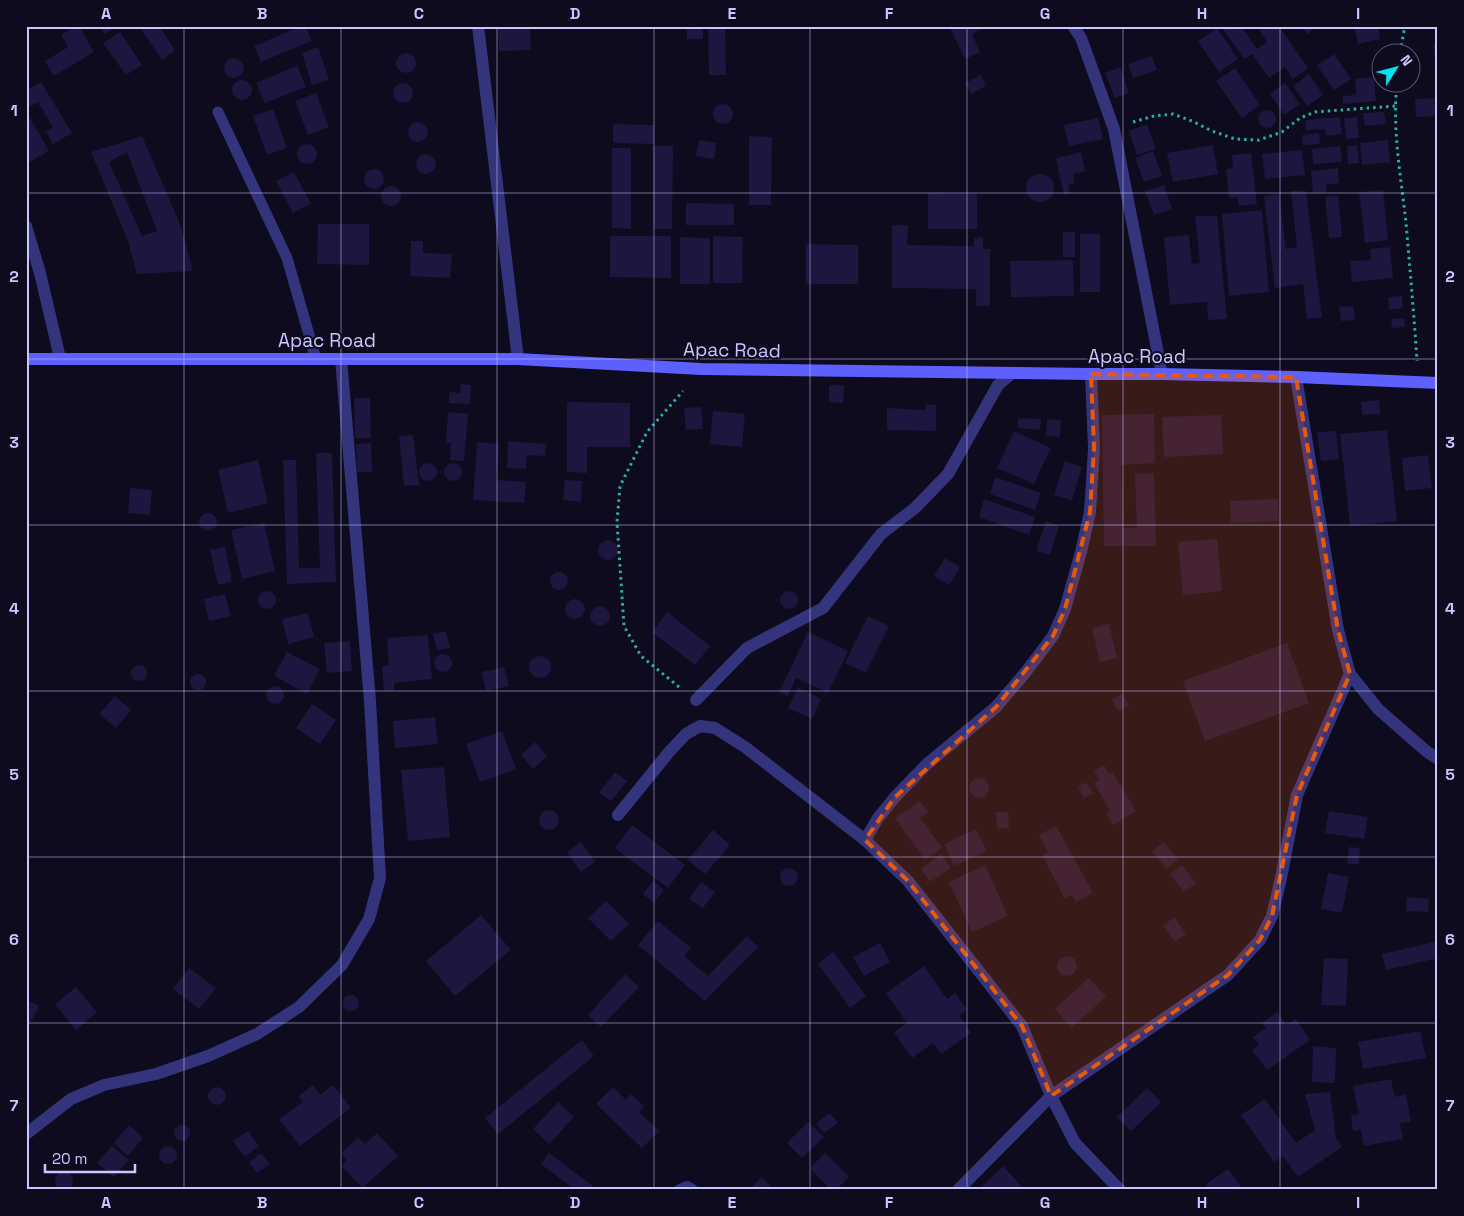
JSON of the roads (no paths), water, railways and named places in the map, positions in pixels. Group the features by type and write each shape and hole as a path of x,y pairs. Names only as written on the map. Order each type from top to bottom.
{"main road":[{"name":"Apac Road","path":"26,359 518,359 701,369 1011,374 1162,374 1438,383"}],"street":[{"path":"478,26 518,359"},
{"path":"1073,26 1081,38 1114,129 1162,374"},
{"path":"26,226 40,273 60,358"},
{"path":"26,1134 71,1099 104,1084 156,1074 208,1056 257,1034 299,1007 342,965 369,919 380,878 370,701 341,359"},
{"path":"696,700 747,648 823,608 881,534 915,508 948,474 998,385 1011,374"},
{"path":"865,840 878,818 895,797 927,764 996,706 1025,673 1053,636 1065,609 1090,512 1094,448 1091,374"},
{"path":"1296,377 1338,630 1350,674 1378,709 1426,751 1438,759"},
{"path":"958,1190 1051,1096 1228,975 1260,940 1272,916 1297,795 1350,674"},
{"path":"618,815 669,752 686,734 700,726 715,728 745,747 865,840 908,881 1022,1026 1051,1096 1075,1143 1120,1190"},
{"path":"680,1190 687,1187 692,1190"}],"lane":[{"path":"218,112 288,258 316,359"}]}
